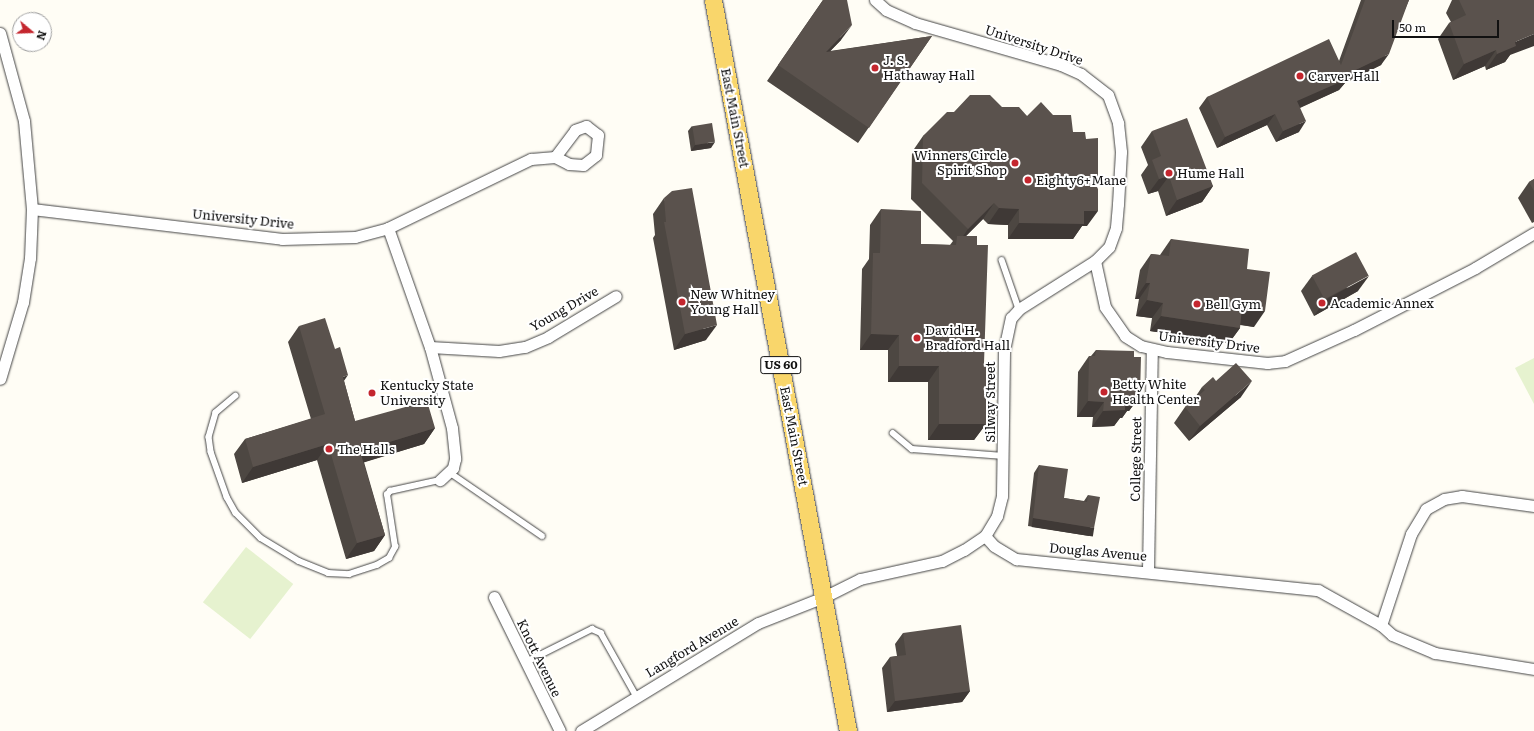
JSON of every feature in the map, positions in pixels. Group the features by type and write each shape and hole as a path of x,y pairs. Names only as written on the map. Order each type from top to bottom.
{"main road":[{"name":"East Main Street","path":"713,0 848,731"}],"street":[{"name":"University Drive","path":"874,0 886,10 915,23 1061,65 1081,74 1108,95 1118,123 1120,137 1118,204 1116,228 1109,247 1095,261 1105,307 1113,323 1125,336 1141,346 1152,349 1267,363 1285,361 1354,330 1475,268 1534,233"},
{"path":"0,33 24,121 32,209 30,258 23,302 0,379"},
{"name":"University Drive","path":"32,209 282,239 355,237 388,228 531,159 555,156"},
{"path":"388,228 430,348 455,447 455,459 449,472 440,480"},
{"name":"Silway Street","path":"985,536 998,516 1002,496 1004,456 1004,350 1011,318 1019,309 1095,261"},
{"name":"Young Drive","path":"430,348 499,351 525,347 548,337 616,296"},
{"name":"College Street","path":"1148,570 1152,349"},
{"path":"1381,625 1411,534 1426,510 1444,499 1462,496 1534,506"},
{"path":"824,597 860,579 942,561 964,550 985,536"},
{"name":"Douglas Avenue","path":"985,536 994,546 1016,559 1148,570 1318,590 1381,625 1392,635 1435,653 1534,669"},
{"name":"Knott Avenue","path":"494,597 560,731"},
{"name":"Langford Avenue","path":"581,731 758,623 824,597"}],"lane":[{"path":"1002,260 1019,309"},
{"path":"236,396 216,413 209,437 211,452 227,497 236,513 261,538 299,561 328,573 350,574 377,565 389,558 395,547 387,495 390,491 440,480"},
{"path":"893,433 912,449 1004,456"},
{"path":"449,472 542,536"},
{"path":"526,662 592,629 600,633 636,697"}],"green space":[{"path":"1534,358 1534,404 1515,368"},
{"path":"246,547 293,584 250,639 203,602"}],"building":[{"name":"J. S. Hathaway Hall","path":"823,0 847,0 852,25 826,52 932,36 869,128 778,65"},
{"name":"Carver Hall","path":"1365,0 1409,0 1389,54 1345,75 1347,79 1297,101 1306,121 1283,131 1275,114 1225,137 1207,97 1329,39 1341,65"},
{"path":"1459,0 1534,0 1534,34 1515,42 1516,46 1497,54 1496,50 1464,64 1449,23 1466,15"},
{"path":"970,95 990,95 1002,107 1019,107 1027,116 1041,102 1053,115 1071,115 1073,132 1085,132 1086,139 1098,138 1098,211 1084,211 1084,224 1019,223 1019,209 999,208 994,203 968,229 922,183 923,136 947,112 954,112"},
{"path":"1187,118 1213,186 1177,200 1169,176 1159,179 1152,160 1161,156 1152,131"},
{"path":"712,123 715,142 695,145 692,126"},
{"path":"1534,179 1534,191 1529,182"},
{"path":"692,188 717,325 685,334 664,222 666,222 664,198 672,191"},
{"name":"David H. Bradford Hall","path":"881,209 921,211 921,244 956,245 957,236 977,236 977,245 988,245 984,363 986,363 986,424 939,424 939,366 899,366 899,335 871,334 873,253 880,253"},
{"name":"Bell Gym","path":"1171,239 1249,249 1247,269 1270,272 1265,311 1242,308 1240,328 1161,316 1163,303 1147,300 1150,283 1146,283 1151,254 1169,256"},
{"path":"1356,252 1369,276 1325,299 1312,275"},
{"path":"325,318 335,349 340,347 348,375 343,377 355,421 427,401 435,428 360,451 385,535 357,543 328,444 253,467 245,439 325,414 299,326"},
{"path":"1096,350 1134,351 1134,357 1141,357 1140,396 1133,396 1133,402 1125,402 1125,410 1103,411 1104,402 1088,401 1089,356 1095,356"},
{"path":"1236,363 1252,381 1200,426 1185,407 1205,390 1202,387 1213,377 1216,381"},
{"path":"1039,465 1068,469 1064,498 1087,502 1088,495 1100,497 1094,528 1033,518"},
{"path":"961,625 970,691 895,701 890,657 906,655 903,633"}],"place":[{"name":"J. S. Hathaway Hall","path":"875,68"},
{"name":"Carver Hall","path":"1300,76"},
{"name":"Winners Circle Spirit Shop","path":"1015,163"},
{"name":"Hume Hall","path":"1169,173"},
{"name":"Eighty6+Mane","path":"1028,180"},
{"name":"New Whitney Young Hall","path":"682,302"},
{"name":"Academic Annex","path":"1322,303"},
{"name":"Bell Gym","path":"1197,304"},
{"name":"David H. Bradford Hall","path":"917,338"},
{"name":"Betty White Health Center","path":"1104,392"},
{"name":"Kentucky State University","path":"372,393"},
{"name":"The Halls","path":"329,449"}]}
